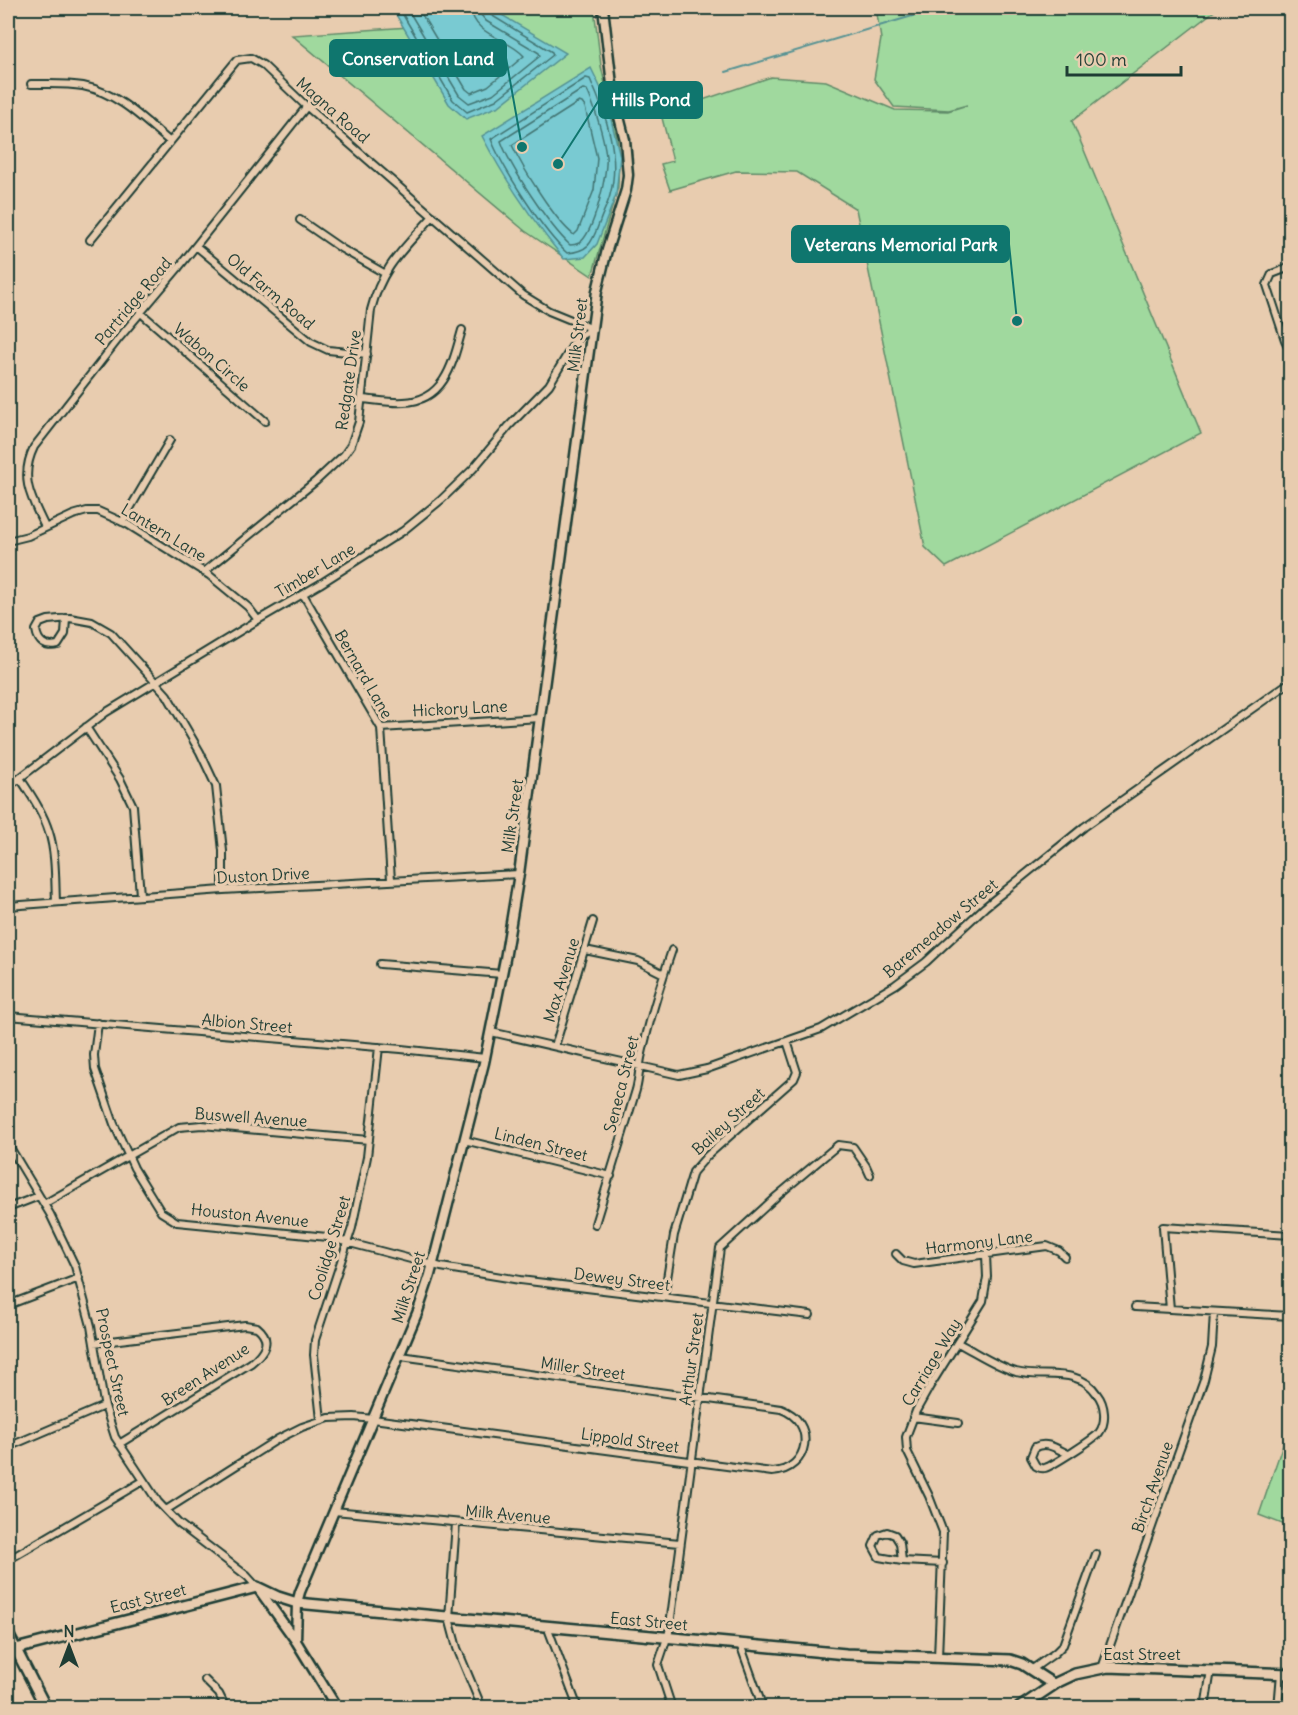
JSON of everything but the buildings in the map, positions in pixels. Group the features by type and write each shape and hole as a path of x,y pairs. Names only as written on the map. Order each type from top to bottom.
{"main road":[{"name":"East Street","path":"11,1650 257,1587 297,1603 846,1654 1010,1660 1053,1684 1076,1674 1102,1668 1286,1674"},
{"path":"8,1634 11,1650 45,1707"},
{"path":"1019,1707 1031,1704 1053,1684"}],"street":[{"name":"Milk Street","path":"297,1603 401,1356 425,1292 491,1032 519,874 597,291 626,190 628,175 625,141 614,93 603,8"},
{"name":"Magna Road","path":"90,240 237,60 251,58 263,65 529,300 549,312 593,329"},
{"path":"31,84 82,86 111,96 127,105 170,141"},
{"name":"Partridge Road","path":"45,527 28,487 26,475 30,454 73,396 307,106"},
{"name":"Redgate Drive","path":"204,572 309,487 344,455 355,436 375,294 384,273 433,216"},
{"path":"300,220 342,249 384,273"},
{"name":"Old Farm Road","path":"196,246 311,342 328,350 367,354"},
{"path":"1290,267 1272,274 1267,285 1290,350"},
{"name":"Wabon Circle","path":"141,313 265,421"},
{"name":"Timber Lane","path":"8,787 86,727 403,531 441,500 473,469 509,426 549,385 577,338 593,329"},
{"path":"362,399 403,402 416,401 429,396 445,380 462,330"},
{"path":"122,522 170,440"},
{"name":"Lantern Lane","path":"8,541 17,540 58,520 87,511 98,511 122,522 204,572 248,607 258,620"},
{"name":"Bernard Lane","path":"303,594 381,728 390,880"},
{"path":"66,618 65,634 58,645 51,647 43,645 36,630 40,623 66,618 92,622 111,633 167,695 200,752 216,786 223,851 224,890"},
{"name":"Baremeadow Street","path":"491,1032 669,1074 687,1074 787,1041 839,1020 896,985 926,962 985,907 1084,827 1290,682"},
{"name":"Hickory Lane","path":"381,728 540,717"},
{"path":"86,727 120,779 133,806 140,895"},
{"path":"20,778 43,816 50,833 56,902"},
{"name":"Duston Drive","path":"8,906 140,895 519,874"},
{"name":"Max Avenue","path":"555,1046 593,921"},
{"path":"585,950 638,961 664,974"},
{"name":"Seneca Street","path":"595,1224 640,1075 648,1032 672,950"},
{"path":"380,964 502,974"},
{"name":"Albion Street","path":"8,1016 485,1058"},
{"name":"Houston Avenue","path":"98,1023 94,1055 95,1069 105,1101 128,1155 161,1212 177,1221 297,1233 348,1241 433,1264"},
{"name":"Bailey Street","path":"664,1298 674,1235 693,1172 699,1163 794,1079 797,1072 787,1041"},
{"name":"Coolidge Street","path":"321,1420 314,1355 315,1340 352,1228 364,1174 379,1047"},
{"name":"Buswell Avenue","path":"44,1204 168,1132 191,1125 369,1140"},
{"name":"Linden Street","path":"464,1140 611,1176"},
{"name":"Prospect Street","path":"8,1144 64,1241 79,1278 94,1343 104,1406 119,1444 165,1510 178,1523 247,1576 257,1587 296,1641 337,1707"},
{"name":"Arthur Street","path":"672,1707 657,1665 667,1637 720,1248 838,1144 853,1148 870,1175"},
{"path":"8,1208 39,1196"},
{"path":"1170,1309 1163,1227 1290,1235"},
{"name":"Harmony Lane","path":"896,1254 903,1261 914,1264 1047,1246 1059,1251 1065,1257"},
{"name":"Carriage Way","path":"938,1657 944,1532 906,1444 906,1437 913,1417 930,1386 983,1301 987,1277 986,1254"},
{"name":"Dewey Street","path":"433,1264 520,1280 810,1315"},
{"path":"8,1305 79,1278"},
{"path":"1135,1307 1290,1316"},
{"name":"Birch Avenue","path":"1102,1668 1204,1380 1212,1347 1214,1312"},
{"name":"Breen Avenue","path":"94,1343 245,1325 257,1327 266,1343 264,1351 251,1363 119,1444"},
{"path":"958,1343 1015,1371 1074,1377 1092,1387 1102,1403 1103,1423 1099,1433 1068,1454 1043,1468 1036,1466 1031,1457 1035,1447 1043,1444 1068,1454"},
{"name":"Miller Street","path":"401,1356 763,1406"},
{"path":"8,1447 104,1406"},
{"name":"Lippold Street","path":"165,1510 278,1439 321,1420 340,1417 373,1419 772,1472 782,1470 799,1459 805,1445 805,1435 795,1417 786,1411 763,1406"},
{"path":"913,1417 958,1423"},
{"path":"8,1560 143,1481"},
{"name":"Milk Avenue","path":"334,1511 680,1543"},
{"path":"456,1523 449,1617 455,1641 482,1707"},
{"path":"902,1561 900,1543 895,1535 886,1532 878,1535 873,1542 876,1554 883,1559 902,1561 943,1563"},
{"path":"1031,1670 1063,1645 1096,1554"},
{"path":"296,1641 297,1603"},
{"path":"547,1626 578,1707"},
{"path":"740,1644 763,1707"},
{"path":"1205,1707 1210,1670"},
{"path":"1278,1707 1286,1674"},
{"path":"205,1680 219,1694 226,1707"}],"green space":[{"path":"407,8 594,8 601,66 617,137 619,157 618,187 592,276 525,231 292,35 409,27"},
{"path":"876,8 1218,8 1072,121 1201,433 946,567 925,547 856,209 797,172 736,171 670,190 661,164 673,161 661,114 771,77 826,81 895,110 948,111 967,105 949,110 894,107 874,79 881,39"},
{"path":"1290,1423 1290,1527 1259,1515"}],"water":[{"path":"392,8 490,8 566,53 499,106 466,119 449,104"},
{"path":"591,68 606,99 620,156 616,195 597,244 585,257 564,259 520,199 482,136"}],"waterway":[{"path":"726,72 939,8"}],"place":[{"name":"Conservation Land","path":"522,147"},
{"name":"Hills Pond","path":"558,164"},
{"name":"Veterans Memorial Park","path":"1017,321"}]}
